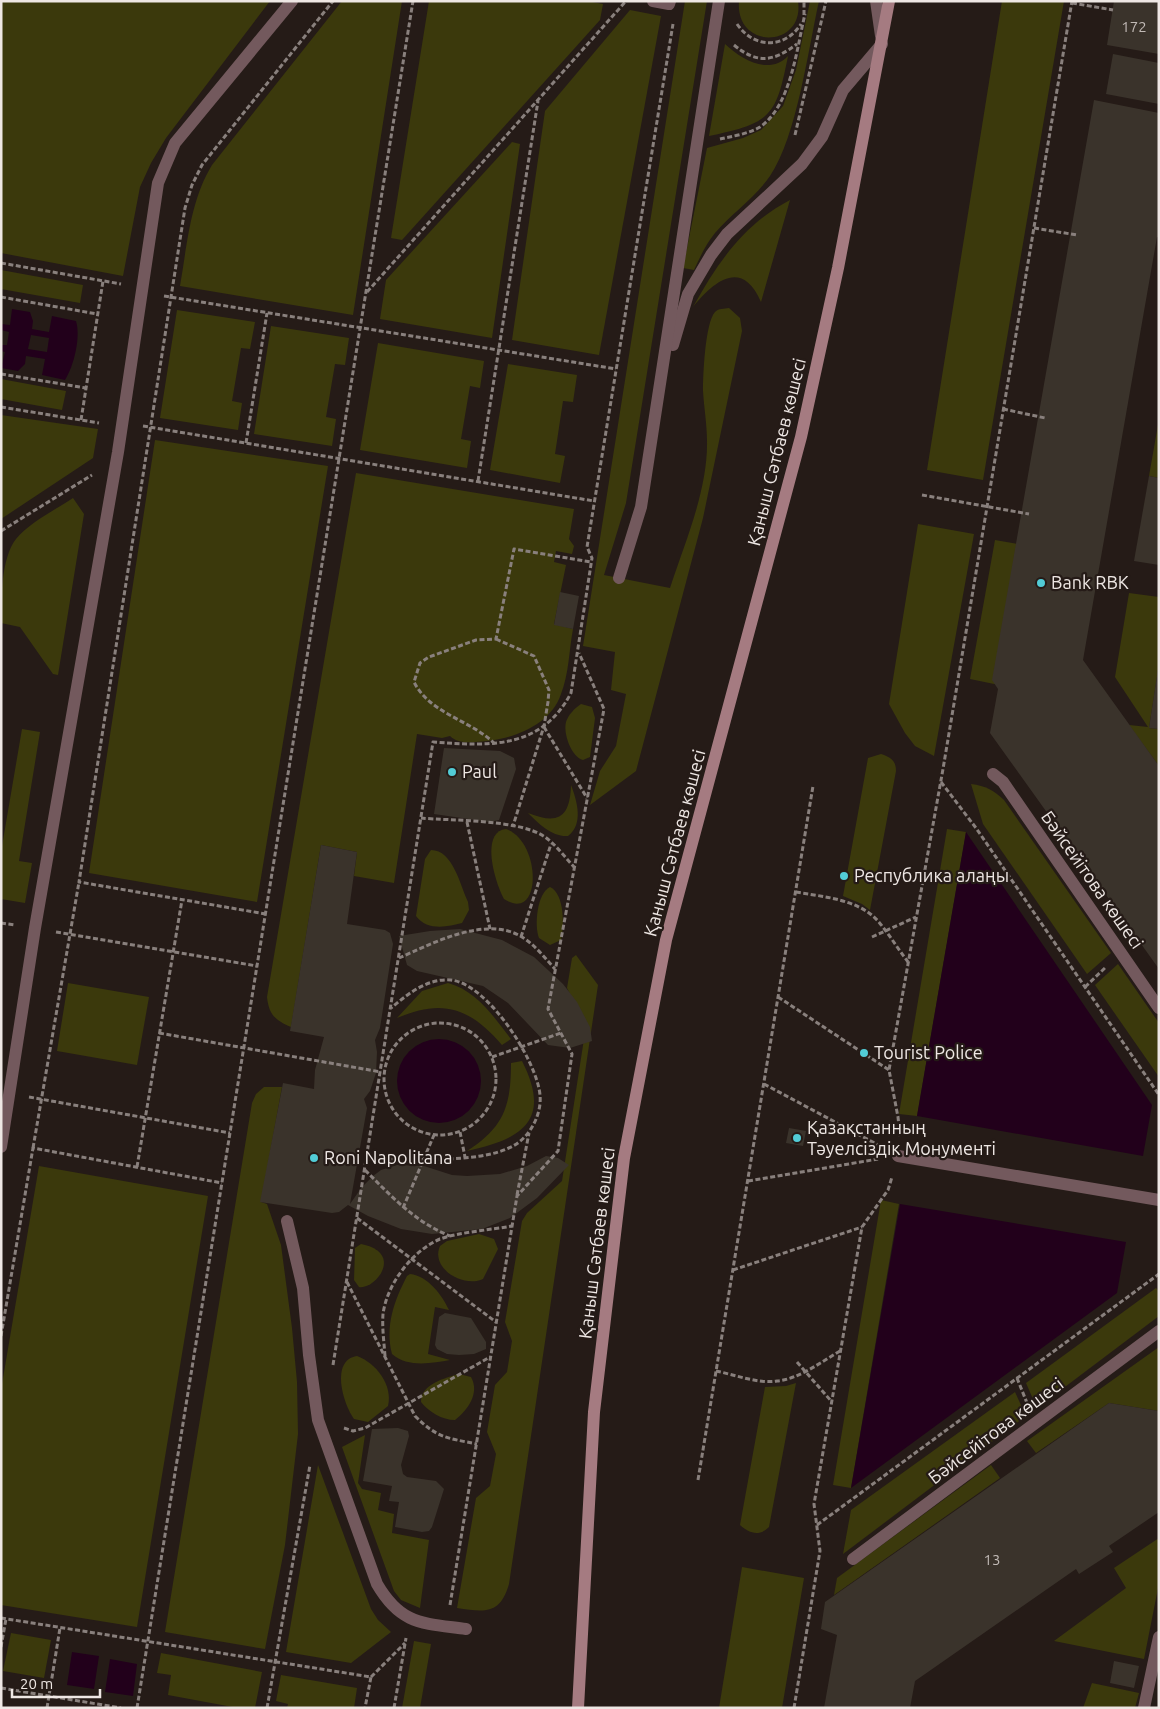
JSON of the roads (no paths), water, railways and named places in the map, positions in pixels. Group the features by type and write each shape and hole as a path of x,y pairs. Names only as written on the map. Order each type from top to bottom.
{"main road":[{"name":"Қаныш Сәтбаев көшесі","path":"578,1708 594,1412 624,1158 666,940 801,437 838,268 889,1"}],"street":[{"path":"1,1147 36,928 116,460 158,183 175,143 292,1"},
{"path":"653,1 669,4 670,1"},
{"path":"619,578 642,507 718,1"},
{"path":"653,433 673,341 688,294 711,255 727,234 802,164 822,137 843,90 882,44 876,1"},
{"name":"Бәйсейітова көшесі","path":"993,774 1003,782 1159,1008"},
{"path":"898,1156 1159,1200"},
{"path":"287,1221 303,1288 309,1355 320,1428 377,1584 388,1603 400,1614 409,1618 466,1629"},
{"name":"Бәйсейітова көшесі","path":"853,1559 1159,1331"},
{"path":"1144,1708 1159,1637"}],"place":[{"name":"Bank RBK","path":"1041,583"},
{"name":"Paul","path":"452,772"},
{"name":"Республика алаңы","path":"844,876"},
{"name":"Tourist Police","path":"864,1053"},
{"name":"Қазақстанның Тәуелсіздік Монументі","path":"797,1138"},
{"name":"Roni Napolitana","path":"314,1158"}]}
